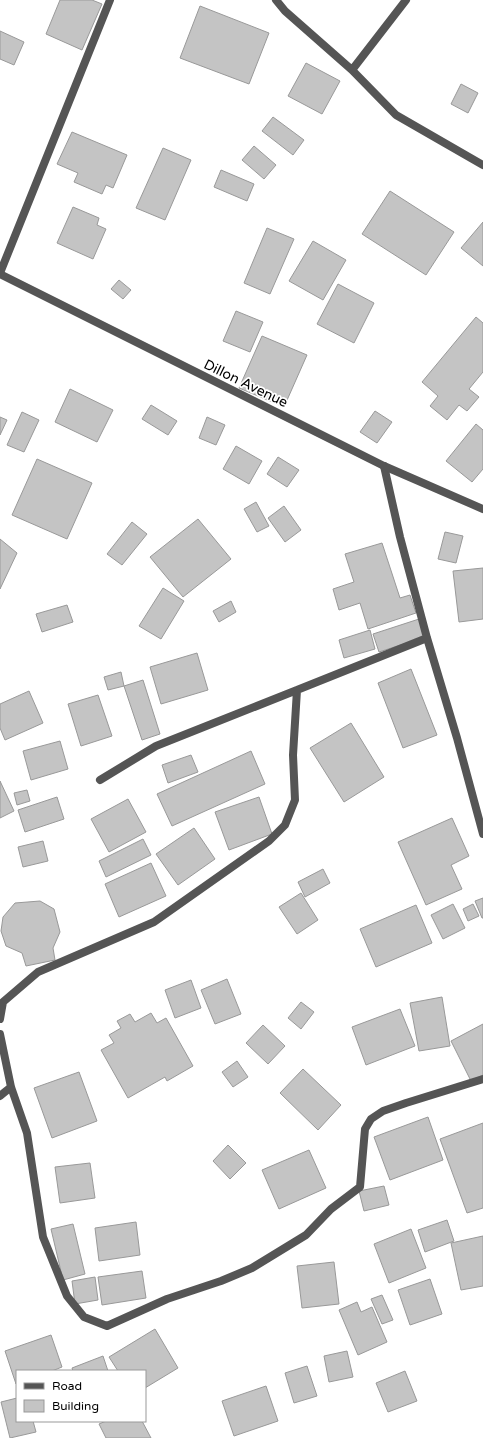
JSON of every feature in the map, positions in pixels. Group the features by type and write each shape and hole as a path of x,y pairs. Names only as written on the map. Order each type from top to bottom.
{"street":[{"path":"0,273 110,0"},
{"path":"276,0 285,11 352,70 396,115 483,166"},
{"path":"352,70 406,0"},
{"name":"Dillon Avenue","path":"0,273 384,466 483,509"},
{"path":"384,466 400,537 427,638 457,738 483,834"},
{"path":"100,780 156,746 427,638"},
{"path":"0,1019 3,1002 38,972 154,922 269,841 285,826 295,800 294,755 297,690"},
{"path":"0,1034 11,1087 26,1133 43,1237 67,1296 84,1317 107,1326 167,1299 222,1281 252,1268 306,1235 331,1208 360,1187 364,1129 371,1119 383,1111 483,1080"},
{"path":"0,1096 11,1087"}],"building":[{"path":"60,0 92,0 102,4 82,50 46,34"},
{"path":"200,6 269,33 249,84 180,58"},
{"path":"0,31 24,42 14,65 0,59"},
{"path":"306,63 340,81 322,114 288,96"},
{"path":"461,84 478,93 468,113 451,104"},
{"path":"273,117 304,140 293,155 262,131"},
{"path":"72,132 127,155 113,188 106,185 102,194 74,182 78,173 57,164"},
{"path":"254,146 276,165 264,179 242,160"},
{"path":"163,148 191,160 165,220 136,208"},
{"path":"221,170 254,184 247,201 214,187"},
{"path":"390,191 454,232 426,275 362,234"},
{"path":"73,207 99,218 97,225 106,229 93,259 57,243"},
{"path":"483,222 483,266 461,248"},
{"path":"267,228 294,239 270,294 244,283"},
{"path":"313,241 346,260 323,300 289,281"},
{"path":"119,280 131,290 123,299 111,289"},
{"path":"338,284 374,303 354,343 317,324"},
{"path":"236,311 263,322 250,352 223,341"},
{"path":"476,317 483,323 483,372 469,389 479,397 467,411 459,405 447,420 430,406 438,396 422,382"},
{"path":"262,336 307,355 284,407 239,388"},
{"path":"70,389 113,410 97,442 55,422"},
{"path":"151,405 177,421 168,435 142,419"},
{"path":"375,411 392,422 377,443 360,432"},
{"path":"22,412 39,420 24,452 7,445"},
{"path":"0,417 7,420 0,435"},
{"path":"207,417 225,425 216,445 199,438"},
{"path":"476,424 483,430 483,469 472,482 446,461"},
{"path":"236,446 262,461 249,484 223,469"},
{"path":"278,457 299,470 287,487 267,474"},
{"path":"37,459 92,483 67,539 12,515"},
{"path":"256,502 269,526 257,532 244,509"},
{"path":"284,506 301,530 285,542 268,518"},
{"path":"198,519 231,559 183,597 150,557"},
{"path":"132,522 147,534 122,565 107,554"},
{"path":"445,532 463,536 456,563 438,559"},
{"path":"0,539 17,553 0,589"},
{"path":"382,543 400,598 410,595 416,613 368,629 360,603 339,610 333,589 354,582 345,554"},
{"path":"483,568 483,619 459,622 453,571"},
{"path":"163,588 184,601 161,639 139,626"},
{"path":"231,601 236,612 219,622 213,611"},
{"path":"67,605 73,622 42,632 36,614"},
{"path":"419,619 425,637 379,652 373,634"},
{"path":"370,630 375,649 344,658 339,640"},
{"path":"197,653 208,690 161,704 150,667"},
{"path":"411,669 437,735 403,748 378,683"},
{"path":"121,672 124,686 108,690 104,677"},
{"path":"143,680 160,734 142,740 124,686"},
{"path":"29,691 43,723 5,740 0,728 0,704"},
{"path":"98,695 112,736 81,746 68,704"},
{"path":"351,723 384,777 344,802 310,748"},
{"path":"60,741 68,769 31,780 23,751"},
{"path":"251,751 265,784 172,826 157,794"},
{"path":"191,755 198,772 168,783 162,765"},
{"path":"0,781 14,811 0,818"},
{"path":"27,790 30,801 17,805 14,793"},
{"path":"57,797 64,819 25,832 18,810"},
{"path":"259,797 272,834 229,850 215,812"},
{"path":"128,799 146,832 109,852 91,819"},
{"path":"452,818 469,856 451,865 462,889 426,905 398,842"},
{"path":"194,828 215,859 178,885 156,854"},
{"path":"143,839 151,855 106,877 99,861"},
{"path":"43,841 48,861 23,867 18,847"},
{"path":"151,863 166,896 119,917 105,884"},
{"path":"323,869 330,883 305,897 298,882"},
{"path":"301,893 318,920 297,934 279,907"},
{"path":"483,898 483,918 482,918 475,901"},
{"path":"40,901 54,909 60,932 53,948 55,960 26,966 22,953 6,946 1,931 3,917 15,903"},
{"path":"453,904 465,928 443,939 431,915"},
{"path":"473,904 479,916 468,921 463,909"},
{"path":"416,905 432,943 376,967 360,929"},
{"path":"227,979 241,1014 215,1024 201,990"},
{"path":"191,980 201,1008 175,1018 165,990"},
{"path":"442,997 450,1046 419,1051 410,1003"},
{"path":"301,1002 314,1012 301,1029 288,1018"},
{"path":"400,1009 415,1046 366,1065 352,1027"},
{"path":"151,1013 157,1023 166,1018 193,1066 167,1081 165,1077 128,1098 101,1050 114,1043 109,1035 121,1028 117,1021 130,1014 135,1022"},
{"path":"483,1024 483,1075 471,1081 451,1041"},
{"path":"263,1025 285,1046 268,1064 246,1043"},
{"path":"237,1061 248,1077 233,1087 222,1072"},
{"path":"303,1069 341,1105 318,1130 280,1093"},
{"path":"79,1072 97,1121 52,1138 34,1088"},
{"path":"428,1117 443,1160 390,1180 374,1137"},
{"path":"483,1123 483,1208 467,1213 440,1139"},
{"path":"228,1145 246,1163 230,1179 213,1161"},
{"path":"309,1150 326,1188 279,1209 262,1170"},
{"path":"90,1163 95,1198 60,1203 55,1167"},
{"path":"384,1186 389,1205 364,1211 359,1191"},
{"path":"447,1220 454,1241 425,1252 418,1230"},
{"path":"136,1222 140,1255 99,1261 95,1228"},
{"path":"73,1224 85,1274 63,1280 51,1229"},
{"path":"411,1229 426,1268 389,1283 374,1244"},
{"path":"483,1236 483,1286 461,1290 451,1243"},
{"path":"334,1262 339,1304 302,1308 297,1266"},
{"path":"142,1271 146,1298 102,1305 98,1277"},
{"path":"95,1277 98,1300 75,1304 72,1281"},
{"path":"430,1279 442,1314 410,1325 398,1290"},
{"path":"382,1295 393,1320 382,1324 371,1299"},
{"path":"357,1302 361,1312 372,1307 387,1342 358,1355 339,1310"},
{"path":"155,1329 178,1368 146,1387 146,1370 117,1370 109,1357"},
{"path":"51,1335 62,1367 54,1370 16,1370 16,1384 5,1351"},
{"path":"347,1351 353,1377 329,1382 324,1356"},
{"path":"103,1356 108,1370 73,1370 72,1368"},
{"path":"307,1366 317,1396 294,1403 285,1373"},
{"path":"405,1371 417,1401 388,1412 376,1383"},
{"path":"266,1386 278,1421 234,1436 222,1401"},
{"path":"16,1398 16,1422 33,1422 36,1432 10,1438 1,1402"},
{"path":"104,1422 143,1422 151,1438 106,1438 99,1424"}]}
